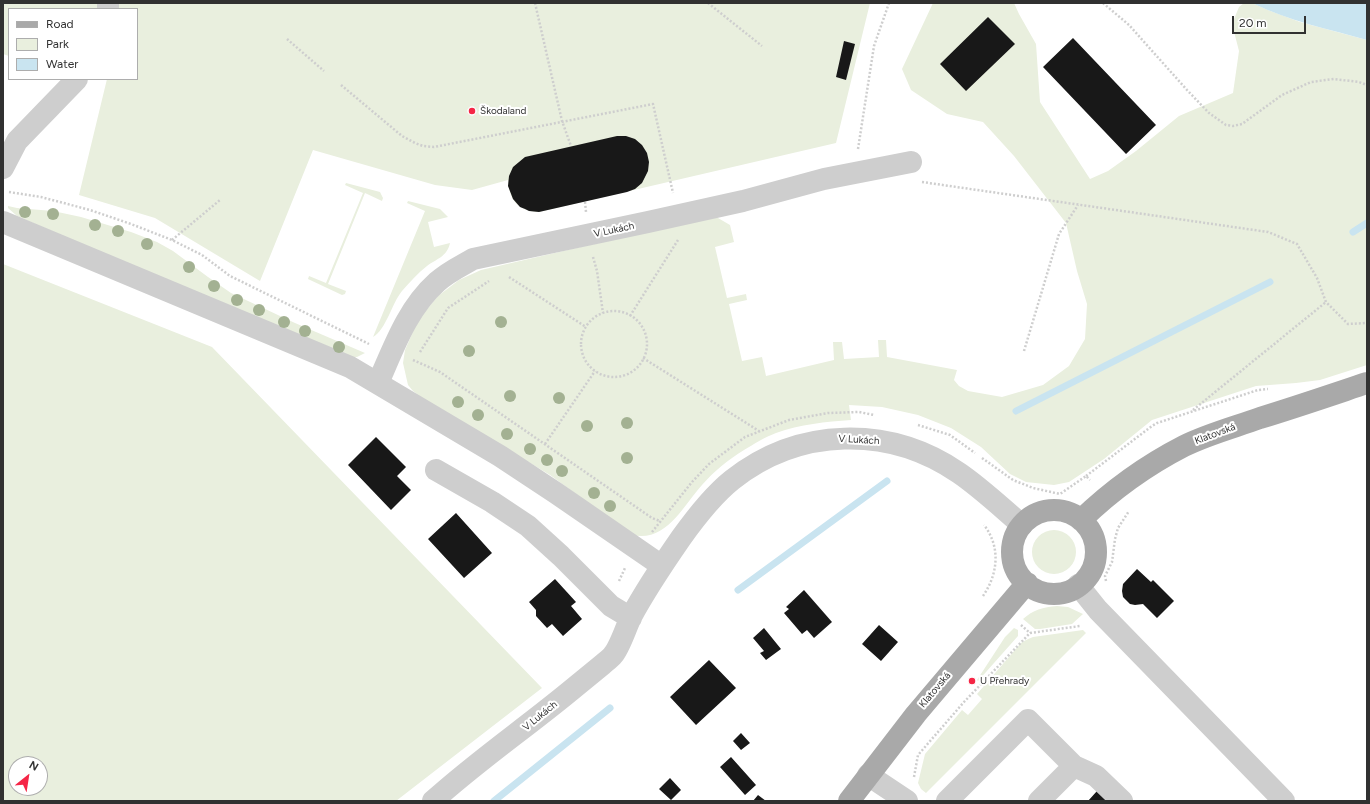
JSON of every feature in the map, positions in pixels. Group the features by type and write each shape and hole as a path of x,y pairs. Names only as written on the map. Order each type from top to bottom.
{"main road":[{"name":"Klatovská","path":"1081,520 1107,496 1144,468 1185,446 1218,432 1367,383"},
{"path":"1050,510 1066,512 1081,520 1090,532 1094,544 1095,559 1091,570 1084,580 1078,585 1064,592 1052,593 1036,590 1016,571 1012,555 1014,539 1022,525 1034,515 1050,510"},
{"name":"Klatovská","path":"849,801 916,714 1027,583"}],"street":[{"path":"3,168 17,141 76,80"},
{"name":"V Lukách","path":"378,383 407,319 421,298 437,281 473,259 655,221 855,173 914,172"},
{"path":"3,222 343,364 378,383 500,456 662,566"},
{"name":"V Lukách","path":"433,801 455,780 534,721 614,655 630,618 650,582 707,504 732,480 761,461 780,452 815,441 849,438 865,439 901,446 930,457 959,473 1022,525"},
{"path":"436,470 492,502 528,526 561,556 610,606 630,618"},
{"path":"1078,585 1098,610 1284,801"},
{"path":"947,801 1028,720 1074,766 1096,776 1122,801"},
{"path":"1039,801 1074,766"},
{"path":"868,775 907,801"}],"path":[{"path":"536,3 562,121 571,146"},
{"path":"708,3 762,46"},
{"path":"855,173 874,46 889,3"},
{"path":"1102,3 1129,25 1187,90 1210,113 1226,126 1242,124 1282,95 1312,82 1334,79 1359,82 1367,85"},
{"path":"286,39 324,71"},
{"path":"342,85 402,136 423,146 434,147 653,104 674,197"},
{"path":"914,172 1078,205 1268,232 1297,244 1317,278 1326,302 1348,324 1367,323"},
{"path":"3,191 41,197 90,210 172,240 202,255 230,276 371,345 414,360 440,372 652,518 660,521"},
{"path":"172,240 220,200"},
{"path":"1024,352 1059,234 1078,205"},
{"path":"630,316 679,239"},
{"path":"509,277 586,327"},
{"path":"1192,412 1326,302"},
{"path":"621,312 630,316 638,322 646,339 646,349 638,366 631,372 622,376 608,377 595,371 588,364 583,355 581,346 582,336 586,327 593,318 603,313 621,312"},
{"path":"643,358 760,431"},
{"path":"545,444 595,371"},
{"path":"610,606 621,575 660,521 709,464 745,436 789,420 828,413 859,412 879,416"},
{"path":"914,423 950,434 1013,480 1034,488 1060,494 1086,476 1126,515 1118,528 1112,549 1112,562 1105,576 1106,591 1110,598 1079,627 1030,633 964,702 918,755 914,778"},
{"path":"979,600 987,589 996,565 996,549 991,534 979,520 1013,480"}],"green space":[{"path":"3,3 99,3 99,8 8,8 8,56 3,54"},
{"name":"Škodaland","path":"119,3 870,3 836,143 539,212 525,209 516,203 510,193 508,180 472,190 435,185 313,150 260,281 155,218 79,195 107,80 138,80 138,8 119,8"},
{"path":"933,3 1014,3 1036,44 1040,102 1090,179 1108,171 1136,151 1179,116 1233,93 1239,51 1232,24 1239,7 1244,3 1252,3 1300,22 1367,40 1367,365 1320,380 1256,386 1152,420 1104,459 1069,482 1054,485 1026,482 1010,474 981,447 951,428 918,415 882,407 849,405 851,420 794,427 768,436 744,450 711,475 673,521 655,534 644,536 632,535 550,475 422,398 408,385 403,363 405,350 418,320 438,296 459,280 481,270 712,218 718,218 730,225 734,242 715,247 727,298 746,294 747,300 729,304 742,361 762,357 766,376 834,360 833,342 842,342 844,359 879,357 878,340 886,340 887,357 957,370 954,380 959,386 968,391 1002,397 1043,385 1069,366 1085,339 1087,304 1077,271 1066,223 1014,156 983,122 947,114 911,90 902,69"},
{"path":"346,183 380,192 383,198 382,201 365,193 328,284 346,291 345,294 342,295 308,279 309,276 326,283 363,193 345,185"},
{"path":"408,201 440,209 448,217 428,222 434,247 450,243 449,248 444,255 424,269 402,291 398,296 382,329 373,337 425,211 407,203"},
{"path":"8,206 53,211 81,217 131,232 157,242 173,251 231,293 295,323 365,353 357,357 344,358 17,216 8,208"},
{"path":"3,264 212,347 542,688 396,801 3,801"},
{"path":"1054,530 1066,534 1072,540 1076,552 1072,564 1066,570 1054,574 1042,570 1036,564 1032,552 1036,540 1042,534"},
{"path":"1057,606 1068,607 1083,614 1072,624 1040,629 1035,629 1023,619 1038,610"},
{"path":"1014,628 1018,630 1018,636 978,681 977,680 1005,637"},
{"path":"1083,630 1086,633 926,793 921,789 918,783 925,754 962,710 968,715 982,699 977,694 1021,643 1033,637"}],"water":[{"path":"1252,3 1367,3 1367,40 1294,20"}],"building":[{"path":"988,17 1015,44 966,91 940,64"},
{"path":"1073,38 1156,125 1126,154 1043,67"},
{"path":"844,41 855,44 846,80 836,77"},
{"path":"617,136 626,136 635,139 642,145 647,153 649,162 648,171 642,183 635,189 539,212 529,211 520,207 513,199 508,186 509,176 513,167 525,157"},
{"path":"376,437 406,467 397,476 411,490 391,510 348,465"},
{"path":"456,513 492,553 464,578 428,539"},
{"path":"1137,569 1151,582 1153,580 1174,601 1157,618 1143,604 1130,604 1123,597 1123,584"},
{"path":"555,579 576,602 571,606 582,619 563,636 552,624 547,628 536,616 536,610 529,602"},
{"path":"804,590 832,622 814,638 807,630 802,634 784,613 789,609 786,607"},
{"path":"879,625 898,642 881,661 862,644"},
{"path":"764,628 781,649 766,660 760,653 764,651 753,638"},
{"path":"709,660 736,688 696,725 670,697"},
{"path":"741,733 750,743 741,750 733,741"},
{"path":"731,757 756,785 745,795 720,767"},
{"path":"670,778 681,790 671,800 659,789"},
{"path":"1097,791 1107,801 1088,801"},
{"path":"758,795 766,801 753,801"}],"waterway":[{"path":"1353,232 1367,223"},
{"path":"1016,411 1270,282"},
{"path":"738,590 887,481"},
{"path":"494,801 610,708"}],"place":[{"name":"Škodaland","path":"472,111"},
{"name":"U Přehrady","path":"972,681"}]}
